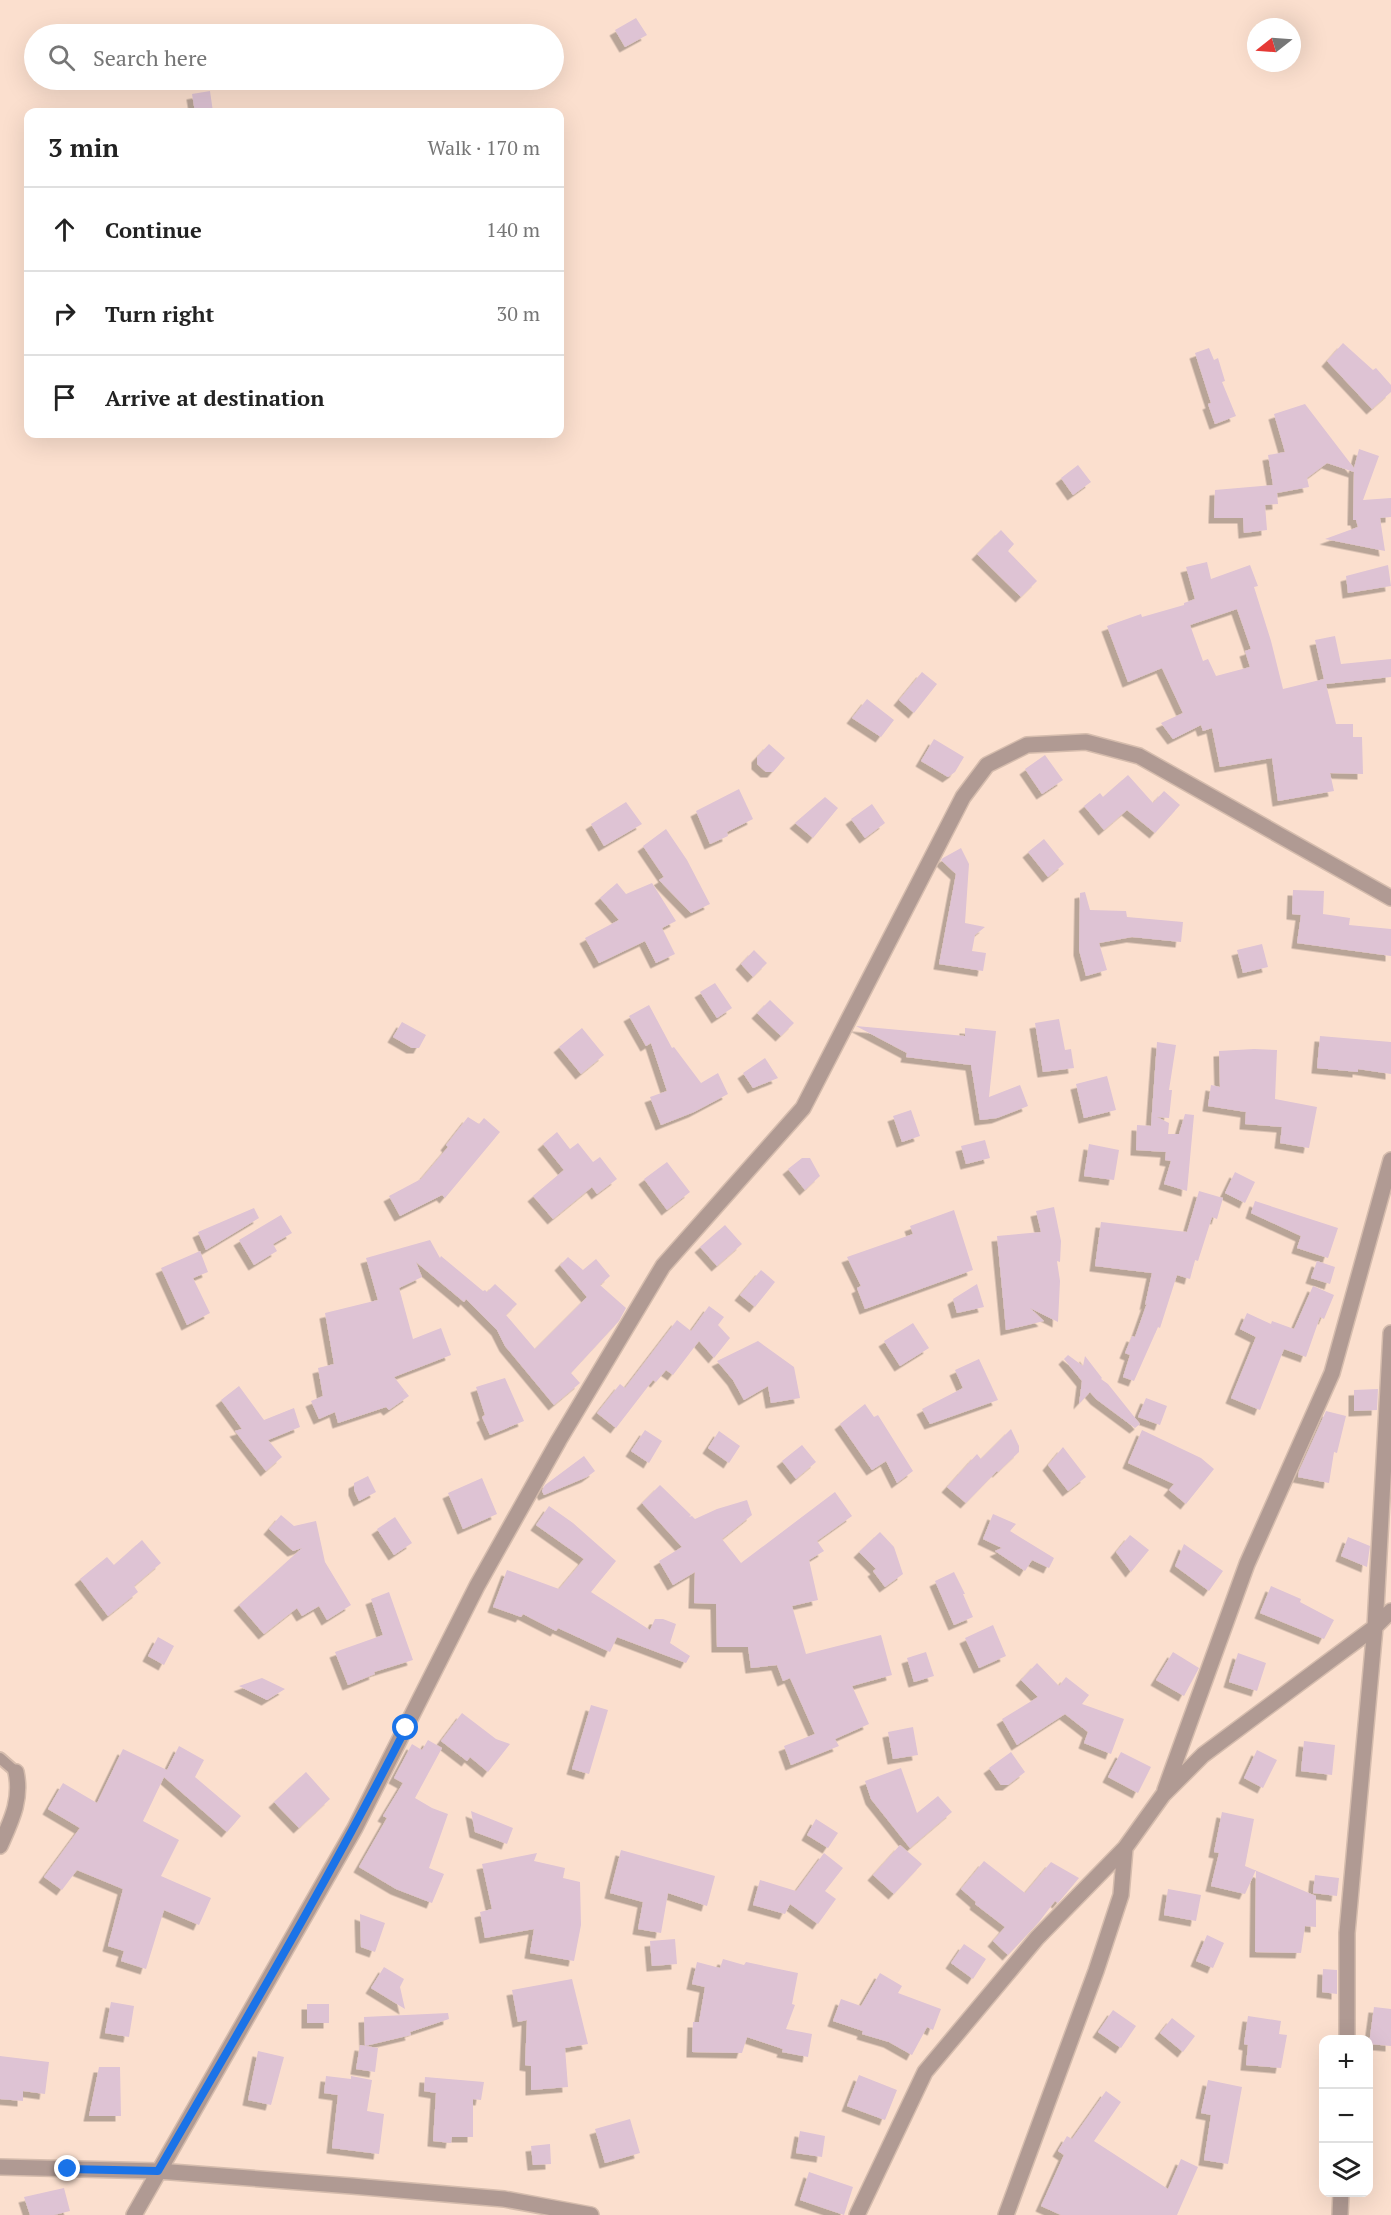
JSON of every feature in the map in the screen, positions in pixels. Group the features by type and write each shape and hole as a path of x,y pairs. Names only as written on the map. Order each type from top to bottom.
{"street":[{"path":"134,2215 355,1828 477,1586 559,1440 663,1266 803,1108 963,797 987,765 1027,745 1086,742 1140,756 1391,898"},
{"path":"1163,1795 1247,1564 1332,1373 1391,1160"},
{"path":"1347,2035 1347,1933 1375,1627 1391,1333"},
{"path":"857,2215 925,2072 1037,1938 1125,1848 1163,1795 1203,1755 1375,1627 1391,1611"},
{"path":"0,1846 17,1808 19,1786 16,1772"},
{"path":"1006,2215 1096,1971 1120,1895 1125,1848"},
{"path":"0,2167 158,2171 504,2199 591,2215"},
{"path":"1340,2215 1341,2197"}],"lane":[{"path":"0,1758 16,1772"}],"building":[{"path":"636,18 647,35 625,47 615,30"},
{"path":"210,91 212,108 194,108 192,94"},
{"path":"1343,343 1373,370 1376,368 1391,385 1391,392 1372,409 1327,361"},
{"path":"1209,348 1214,360 1218,358 1225,381 1222,382 1236,416 1215,424 1208,404 1211,403 1195,353"},
{"path":"1305,404 1354,468 1359,449 1379,456 1363,500 1391,498 1391,517 1380,518 1385,551 1325,539 1358,527 1356,520 1353,520 1354,472 1327,463 1307,478 1309,487 1277,493 1278,504 1265,505 1267,530 1244,533 1243,518 1214,518 1215,490 1273,485 1268,455 1285,452 1274,414"},
{"path":"1078,465 1091,482 1073,495 1061,478"},
{"path":"1001,530 1014,544 1008,551 1037,581 1021,597 977,554"},
{"path":"1207,562 1211,579 1250,565 1258,586 1254,587 1283,689 1324,679 1315,640 1335,636 1341,664 1391,659 1391,677 1326,684 1336,724 1353,724 1353,737 1362,737 1363,774 1330,773 1334,791 1278,801 1272,758 1220,767 1212,728 1203,731 1201,725 1173,739 1161,723 1183,713 1162,668 1128,682 1107,626 1141,614 1142,617 1184,605 1195,599 1186,567","holes":["1237,609 1251,649 1245,651 1250,667 1216,676 1208,659 1203,661 1190,625"]},
{"path":"1388,565 1391,586 1348,593 1346,576"},
{"path":"922,672 937,684 914,713 899,700"},
{"path":"867,699 894,720 881,737 852,718"},
{"path":"934,739 964,757 955,772 948,777 921,761"},
{"path":"769,744 785,758 773,772 766,772 757,764 757,757"},
{"path":"1045,755 1063,780 1042,794 1025,769"},
{"path":"1128,775 1153,803 1164,791 1180,805 1155,833 1127,810 1104,830 1084,806 1100,793 1103,797"},
{"path":"739,789 753,819 727,832 728,836 710,844 696,811"},
{"path":"825,797 838,808 813,838 795,823"},
{"path":"626,802 642,824 604,846 591,824"},
{"path":"872,804 885,823 865,838 851,819"},
{"path":"666,829 687,860 710,904 691,913 659,880 664,877 643,846"},
{"path":"1044,839 1064,864 1048,877 1028,852"},
{"path":"961,848 969,864 965,923 985,927 975,935 972,951 986,953 983,971 939,964 956,874 941,860"},
{"path":"617,883 626,894 652,883 676,921 662,928 675,954 656,963 645,941 599,963 585,938 619,920 600,898"},
{"path":"1293,890 1324,891 1323,914 1350,918 1349,925 1391,929 1391,956 1297,943 1301,915 1292,914"},
{"path":"1085,892 1090,910 1126,911 1127,917 1183,922 1181,942 1132,937 1099,943 1107,970 1086,976 1079,950 1080,893"},
{"path":"1262,944 1268,967 1243,973 1237,950"},
{"path":"754,950 767,963 753,977 741,964"},
{"path":"715,983 732,1008 717,1018 700,992"},
{"path":"770,1000 794,1023 781,1036 757,1013"},
{"path":"649,1005 672,1048 674,1047 701,1083 718,1073 728,1094 694,1112 661,1125 650,1097 667,1091 651,1043 646,1046 629,1016"},
{"path":"1059,1019 1065,1050 1071,1049 1074,1068 1043,1072 1035,1023"},
{"path":"402,1022 426,1035 419,1048 412,1048 393,1037"},
{"path":"856,1026 965,1036 965,1028 996,1031 989,1097 1020,1085 1028,1106 997,1118 980,1120 971,1065 906,1057 907,1053"},
{"path":"582,1028 604,1055 581,1074 559,1047"},
{"path":"1320,1036 1391,1042 1391,1074 1358,1069 1358,1072 1317,1068"},
{"path":"1157,1042 1176,1045 1169,1090 1172,1090 1169,1118 1157,1117 1169,1123 1168,1134 1179,1134 1185,1114 1194,1115 1187,1191 1164,1184 1171,1161 1165,1160 1166,1152 1136,1150 1137,1125 1151,1126"},
{"path":"1277,1050 1275,1099 1317,1107 1309,1148 1280,1143 1282,1127 1245,1124 1246,1112 1208,1106 1211,1085 1220,1087 1219,1051"},
{"path":"765,1058 778,1078 753,1088 743,1073"},
{"path":"1107,1076 1116,1110 1084,1118 1076,1084"},
{"path":"911,1110 920,1136 902,1142 893,1116"},
{"path":"468,1117 479,1124 484,1118 500,1132 445,1198 442,1195 400,1216 389,1196 421,1179 448,1147 446,1145"},
{"path":"557,1132 570,1149 578,1143 593,1162 600,1157 617,1179 597,1194 592,1187 553,1219 533,1196 564,1170 543,1144"},
{"path":"985,1140 990,1158 966,1164 961,1146"},
{"path":"1089,1144 1119,1150 1114,1180 1084,1176"},
{"path":"802,1158 810,1158 820,1176 805,1190 788,1169"},
{"path":"667,1162 690,1192 667,1210 644,1179"},
{"path":"1235,1172 1255,1182 1245,1203 1225,1193"},
{"path":"1199,1191 1223,1198 1217,1219 1212,1217 1190,1279 1177,1275 1160,1328 1158,1327 1134,1381 1123,1377 1130,1355 1125,1353 1132,1336 1135,1337 1147,1303 1145,1305 1152,1273 1095,1266 1101,1222 1187,1232"},
{"path":"1255,1201 1338,1228 1328,1258 1297,1248 1301,1236 1251,1213"},
{"path":"1054,1207 1061,1241 1060,1262 1057,1261 1060,1281 1058,1322 1030,1308 1044,1321 1006,1330 997,1236 1041,1232 1036,1211"},
{"path":"254,1208 259,1218 206,1250 198,1232"},
{"path":"954,1210 973,1270 865,1309 857,1288 861,1286 847,1257 913,1234 910,1226"},
{"path":"281,1215 292,1233 273,1244 277,1251 254,1265 239,1240"},
{"path":"725,1225 742,1244 717,1266 700,1247"},
{"path":"430,1240 440,1258 441,1256 483,1291 487,1292 495,1284 517,1304 506,1315 535,1349 587,1297 560,1265 568,1257 583,1270 596,1259 610,1276 600,1285 626,1308 619,1321 571,1373 580,1383 554,1405 505,1346 497,1330 466,1299 464,1302 416,1262 422,1277 399,1288 413,1339 441,1328 451,1355 394,1377 409,1396 389,1410 386,1407 338,1423 335,1412 319,1419 311,1401 323,1396 318,1368 334,1364 325,1313 378,1300 366,1258"},
{"path":"200,1251 208,1272 193,1278 210,1313 187,1325 161,1268"},
{"path":"1317,1261 1335,1267 1330,1284 1311,1278"},
{"path":"761,1270 775,1282 755,1307 740,1295"},
{"path":"977,1284 984,1307 957,1313 953,1299"},
{"path":"1313,1286 1334,1295 1324,1319 1320,1317 1306,1357 1284,1349 1260,1410 1231,1398 1256,1337 1240,1329 1247,1313 1271,1324 1272,1321 1294,1329"},
{"path":"709,1306 724,1317 718,1325 730,1338 714,1358 699,1341 673,1375 666,1370 656,1382 653,1380 616,1428 597,1413 620,1384 625,1388 677,1320 691,1331"},
{"path":"913,1323 929,1348 900,1366 884,1341"},
{"path":"758,1341 794,1367 800,1398 771,1403 768,1386 744,1400 733,1380 717,1361"},
{"path":"1068,1355 1083,1366 1085,1356 1101,1379 1108,1384 1140,1424 1135,1428 1090,1392 1079,1404 1082,1381 1064,1359"},
{"path":"979,1359 998,1400 930,1424 922,1409 963,1388 955,1370"},
{"path":"505,1378 524,1421 490,1435 482,1417 485,1415 476,1387"},
{"path":"239,1386 264,1420 294,1408 300,1427 268,1440 282,1457 266,1471 235,1431 242,1429 221,1400"},
{"path":"1378,1389 1377,1410 1354,1411 1354,1390"},
{"path":"1146,1398 1167,1406 1160,1425 1138,1417"},
{"path":"865,1404 874,1417 878,1415 913,1471 897,1483 886,1461 872,1470 840,1424"},
{"path":"1326,1411 1346,1416 1337,1453 1334,1452 1329,1483 1298,1477"},
{"path":"1011,1429 1019,1446 1019,1452 966,1503 947,1487 977,1454 981,1459"},
{"path":"645,1430 662,1441 649,1463 631,1451"},
{"path":"1142,1430 1201,1458 1214,1469 1186,1504 1169,1490 1174,1484 1128,1463"},
{"path":"719,1431 740,1446 729,1463 708,1448"},
{"path":"802,1445 816,1462 796,1479 782,1461"},
{"path":"1063,1447 1086,1477 1068,1491 1048,1465"},
{"path":"584,1456 595,1471 587,1477 544,1495 542,1491 545,1485"},
{"path":"368,1476 376,1492 359,1501 354,1490 354,1483"},
{"path":"482,1478 497,1514 463,1529 448,1493"},
{"path":"660,1485 691,1515 689,1517 692,1516 695,1519 717,1509 747,1500 752,1515 722,1539 741,1563 835,1492 852,1516 817,1541 824,1551 809,1560 818,1600 792,1606 806,1654 881,1635 892,1675 852,1686 869,1724 835,1739 839,1746 791,1765 784,1746 815,1734 790,1678 783,1681 777,1665 751,1668 748,1647 717,1647 716,1604 694,1603 695,1572 673,1585 659,1561 682,1547 642,1503"},
{"path":"549,1506 573,1523 616,1561 591,1592 650,1630 655,1619 663,1619 676,1624 670,1643 690,1656 686,1663 617,1637 610,1652 558,1628 556,1631 523,1614 521,1617 493,1607 507,1570 559,1589 584,1559 536,1525"},
{"path":"993,1514 1016,1524 1010,1531 1054,1558 1049,1568 1032,1560 1025,1571 995,1551 1002,1548 983,1539"},
{"path":"281,1515 294,1526 316,1521 325,1562 351,1605 327,1620 319,1606 302,1616 297,1608 264,1634 239,1605 302,1548 293,1551 269,1529"},
{"path":"395,1517 412,1543 394,1555 377,1529"},
{"path":"880,1532 894,1547 903,1574 885,1587 873,1571 876,1569 859,1552"},
{"path":"1130,1535 1149,1550 1131,1572 1116,1552"},
{"path":"1348,1537 1370,1546 1367,1567 1341,1556"},
{"path":"142,1540 161,1563 134,1586 138,1592 108,1616 80,1579 107,1557 114,1565"},
{"path":"1184,1544 1223,1571 1209,1591 1175,1566"},
{"path":"954,1572 973,1617 954,1625 935,1581"},
{"path":"1271,1586 1301,1599 1300,1602 1334,1620 1324,1639 1260,1613"},
{"path":"389,1592 413,1660 374,1672 375,1674 348,1685 335,1652 383,1635 371,1599"},
{"path":"993,1625 1006,1656 979,1668 965,1638"},
{"path":"158,1637 174,1646 164,1665 148,1656"},
{"path":"926,1652 934,1676 914,1682 907,1658"},
{"path":"1173,1652 1199,1668 1184,1696 1156,1680"},
{"path":"1238,1653 1266,1663 1257,1691 1229,1682"},
{"path":"1037,1663 1059,1686 1066,1677 1089,1695 1082,1704 1124,1719 1111,1754 1084,1743 1088,1732 1065,1714 1017,1745 1002,1719 1038,1697 1021,1680"},
{"path":"262,1678 285,1689 267,1700 239,1686"},
{"path":"591,1705 608,1710 589,1774 572,1769"},
{"path":"462,1713 496,1739 510,1744 488,1772 470,1757 467,1761 441,1741"},
{"path":"913,1727 918,1755 893,1759 888,1732"},
{"path":"428,1740 442,1748 415,1798 448,1814 429,1868 444,1874 432,1903 396,1889 359,1867 387,1818 383,1816 403,1783 394,1778 412,1744 422,1750"},
{"path":"1304,1741 1335,1745 1332,1775 1301,1771"},
{"path":"179,1746 204,1760 195,1777 241,1816 227,1832 164,1777 143,1821 179,1840 161,1876 211,1898 199,1925 164,1910 146,1969 121,1961 124,1951 108,1946 123,1889 77,1870 62,1890 44,1877 80,1828 48,1809 63,1783 97,1803 123,1749 167,1770"},
{"path":"1257,1750 1277,1760 1263,1788 1244,1778"},
{"path":"1011,1752 1025,1772 1008,1785 1001,1785 989,1768"},
{"path":"1121,1752 1151,1767 1138,1793 1108,1777"},
{"path":"901,1768 917,1813 938,1796 952,1812 910,1848 871,1799 865,1781"},
{"path":"306,1772 330,1799 299,1828 274,1802"},
{"path":"471,1811 513,1828 507,1844 475,1832"},
{"path":"1222,1812 1254,1819 1245,1866 1256,1871 1245,1894 1211,1886 1219,1853 1214,1852"},
{"path":"816,1819 838,1833 828,1848 807,1835"},
{"path":"900,1845 922,1864 894,1894 873,1875"},
{"path":"621,1850 715,1876 707,1906 668,1893 661,1933 638,1929 643,1902 610,1893"},
{"path":"537,1853 534,1861 565,1868 563,1878 580,1882 581,1925 574,1961 530,1953 534,1929 485,1938 480,1912 492,1909 482,1864"},
{"path":"824,1853 843,1868 825,1891 836,1899 818,1924 790,1904 785,1914 753,1905 760,1880 796,1891"},
{"path":"984,1861 1025,1893 1051,1862 1079,1878 1058,1903 1055,1901 1008,1955 993,1941 1005,1927 975,1904 976,1902 961,1889"},
{"path":"1256,1871 1316,1896 1316,1927 1305,1926 1301,1953 1255,1952"},
{"path":"1315,1875 1339,1878 1337,1896 1313,1893"},
{"path":"1168,1889 1201,1895 1196,1921 1164,1915"},
{"path":"360,1914 385,1923 375,1952 361,1947"},
{"path":"1207,1935 1224,1943 1213,1968 1196,1961"},
{"path":"675,1939 677,1964 652,1966 650,1941"},
{"path":"964,1944 986,1959 973,1979 951,1963"},
{"path":"723,1959 744,1965 746,1962 798,1973 792,2004 795,2005 786,2029 812,2034 808,2057 782,2052 783,2049 747,2037 742,2053 692,2052 693,2022 699,2022 705,1987 692,1984 697,1962 720,1968"},
{"path":"384,1967 404,1979 400,1987 405,2009 371,1988"},
{"path":"1323,1969 1337,1970 1337,1994 1322,1992"},
{"path":"880,1973 902,1986 898,1993 941,2009 933,2030 927,2027 912,2055 889,2042 862,2034 863,2031 833,2021 841,1999 861,2006"},
{"path":"572,1979 588,2044 565,2048 568,2087 531,2090 531,2066 525,2065 527,2020 518,2022 512,1990"},
{"path":"111,2002 134,2006 129,2037 105,2033"},
{"path":"307,2004 329,2004 329,2023 307,2023"},
{"path":"1374,2007 1391,2009 1391,2046 1373,2044 1373,2035 1370,2035"},
{"path":"1113,2010 1136,2026 1121,2048 1098,2032"},
{"path":"448,2013 449,2019 410,2032 411,2035 365,2046 364,2017"},
{"path":"1248,2016 1281,2021 1279,2034 1287,2035 1281,2068 1246,2065 1248,2045 1244,2044"},
{"path":"1172,2018 1195,2036 1183,2052 1160,2033"},
{"path":"360,2045 378,2048 375,2072 356,2069"},
{"path":"258,2051 284,2057 271,2105 248,2100"},
{"path":"0,2056 49,2062 45,2094 23,2091 23,2101 0,2099"},
{"path":"99,2067 120,2067 121,2116 89,2116"},
{"path":"859,2075 897,2090 885,2120 847,2106"},
{"path":"326,2076 351,2079 351,2076 372,2080 367,2111 384,2114 379,2154 332,2148 338,2095 324,2093"},
{"path":"425,2077 484,2082 481,2100 473,2099 473,2137 452,2137 451,2143 433,2141 436,2093 424,2091"},
{"path":"1208,2080 1242,2087 1228,2164 1204,2160 1211,2115 1201,2113"},
{"path":"1106,2091 1121,2102 1094,2141 1168,2189 1181,2159 1198,2167 1177,2215 1061,2215 1041,2206 1064,2155 1058,2151 1067,2136 1072,2139"},
{"path":"630,2119 640,2153 605,2163 595,2129"},
{"path":"800,2131 825,2136 822,2157 796,2153"},
{"path":"550,2144 551,2164 533,2165 531,2146"},
{"path":"809,2172 853,2187 844,2215 800,2200"},
{"path":"64,2188 70,2211 54,2215 30,2215 24,2197"}],"route":[{"path":"68,2169 158,2171 285,1954 355,1828 406,1728"}]}
